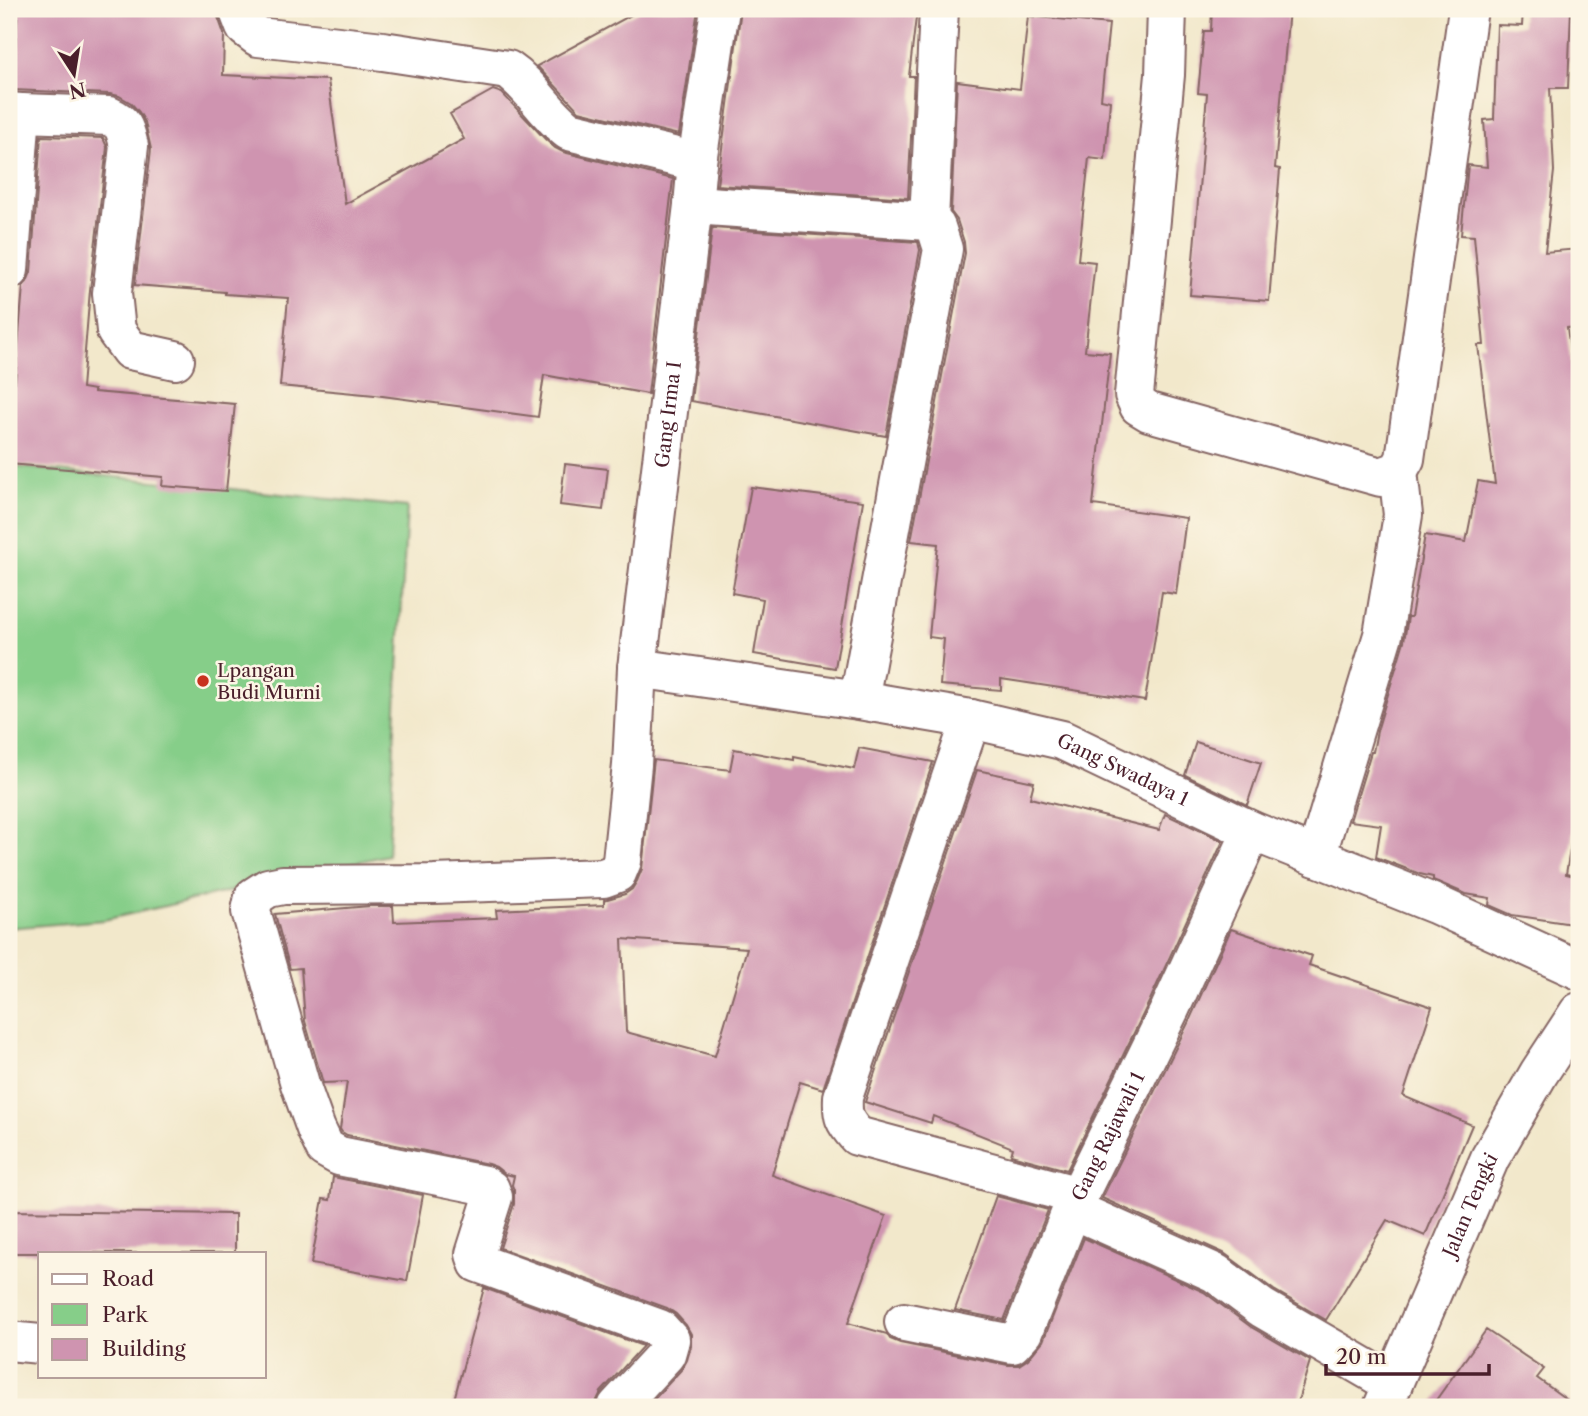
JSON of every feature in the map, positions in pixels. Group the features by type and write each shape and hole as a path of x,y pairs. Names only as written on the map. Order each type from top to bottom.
{"street":[{"path":"238,9 245,27 258,37 383,51 508,70 519,77 553,118 569,131 697,162"},
{"name":"Gang Irma I","path":"617,1407 666,1354 670,1340 660,1329 478,1263 475,1254 494,1197 484,1185 339,1156 325,1148 300,1084 251,911 254,897 268,888 283,885 434,884 603,878 617,873 622,861 632,765 637,668 697,162 720,9"},
{"path":"929,221 939,9"},
{"path":"1167,9 1165,75 1133,396 1139,406 1149,412 1381,477 1398,471"},
{"path":"1316,857 1383,635 1403,515 1398,471 1405,458 1468,9"},
{"path":"9,270 15,112 109,116 119,120 129,146 112,293 116,331 130,351 174,360"},
{"path":"693,205 929,221 936,227 943,249 859,700"},
{"name":"Gang Swadaya 1","path":"637,668 859,700 971,719 1062,740 1252,831 1435,904 1579,970"},
{"path":"971,719 843,1097 842,1114 846,1124 857,1136 1076,1202 1215,1273 1386,1401"},
{"name":"Gang Rajawali 1","path":"904,1322 1012,1344 1023,1332 1076,1202 1170,1009 1252,831"},
{"name":"Jalan Tengki","path":"1386,1401 1490,1158 1539,1073 1579,1012"},
{"path":"9,1340 38,1344"}],"green space":[{"name":"Lpangan Budi Murni","path":"9,466 407,507 388,855 104,920 9,928"}],"building":[{"path":"18,9 217,9 224,34 223,75 328,80 345,204 464,139 450,114 493,90 502,93 545,139 563,152 673,179 648,394 544,375 538,417 375,395 280,386 288,298 135,285 151,149 145,122 131,103 119,96 12,90"},
{"path":"642,9 698,9 679,135 579,111 537,66"},
{"path":"741,9 917,9 909,76 914,76 908,198 717,185"},
{"path":"1212,9 1289,9 1275,168 1280,169 1269,301 1190,295 1207,94 1198,93 1204,31 1211,31"},
{"path":"1523,9 1571,9 1568,88 1550,88 1554,171 1545,252 1579,249 1579,327 1567,328 1579,419 1579,795 1566,874 1579,877 1579,925 1512,915 1489,905 1490,898 1466,894 1433,880 1433,877 1376,857 1381,825 1350,821 1373,752 1404,641 1408,617 1411,617 1425,535 1466,542 1478,481 1495,484 1478,345 1484,345 1474,236 1461,235 1468,165 1487,167 1484,120 1494,119 1497,25 1522,26"},
{"path":"1028,16 1109,24 1101,99 1110,101 1105,160 1089,158 1078,260 1095,262 1085,351 1110,353 1093,505 1186,518 1176,594 1162,592 1145,701 1001,679 1001,690 940,685 944,639 929,637 938,544 911,541 965,253 957,220 951,212 957,81 1020,89"},
{"path":"41,136 103,138 107,147 90,290 82,388 94,392 235,404 226,491 162,486 163,477 9,464 9,382 15,382 23,286 31,272"},
{"path":"712,228 918,242 920,250 886,436 691,401"},
{"path":"565,464 608,469 603,510 560,505"},
{"path":"751,487 863,501 835,668 754,654 763,599 732,593"},
{"path":"1196,742 1261,763 1247,805 1185,775"},
{"path":"859,748 933,762 823,1089 800,1082 772,1175 886,1216 848,1323 887,1334 890,1339 900,1343 1019,1365 1028,1359 1043,1341 1084,1238 1204,1292 1251,1327 1310,1361 1296,1407 647,1407 687,1360 691,1334 676,1314 667,1308 500,1248 514,1204 514,1176 488,1164 342,1132 340,1129 347,1082 323,1083 305,1021 301,968 290,969 275,914 393,906 394,922 497,918 496,910 604,905 604,900 632,889 642,869 654,760 730,770 734,749 854,769","holes":["622,939 747,948 715,1056 626,1032"]},
{"path":"977,770 1034,782 1030,798 1159,830 1165,814 1223,841 1150,1000 1067,1170 1011,1155 1013,1148 933,1116 931,1123 865,1102"},
{"path":"1231,929 1312,956 1309,965 1432,1007 1403,1096 1472,1125 1425,1236 1387,1220 1326,1320 1274,1290 1224,1253 1102,1198"},
{"path":"333,1177 423,1195 407,1281 311,1264 323,1199 330,1200"},
{"path":"996,1196 1048,1210 1004,1320 955,1310"},
{"path":"9,1211 235,1214 235,1252 9,1253"},
{"path":"484,1288 643,1346 601,1392 596,1407 452,1407"},
{"path":"1486,1330 1544,1369 1537,1378 1577,1407 1431,1407"}],"place":[{"name":"Lpangan Budi Murni","path":"203,681"}]}
